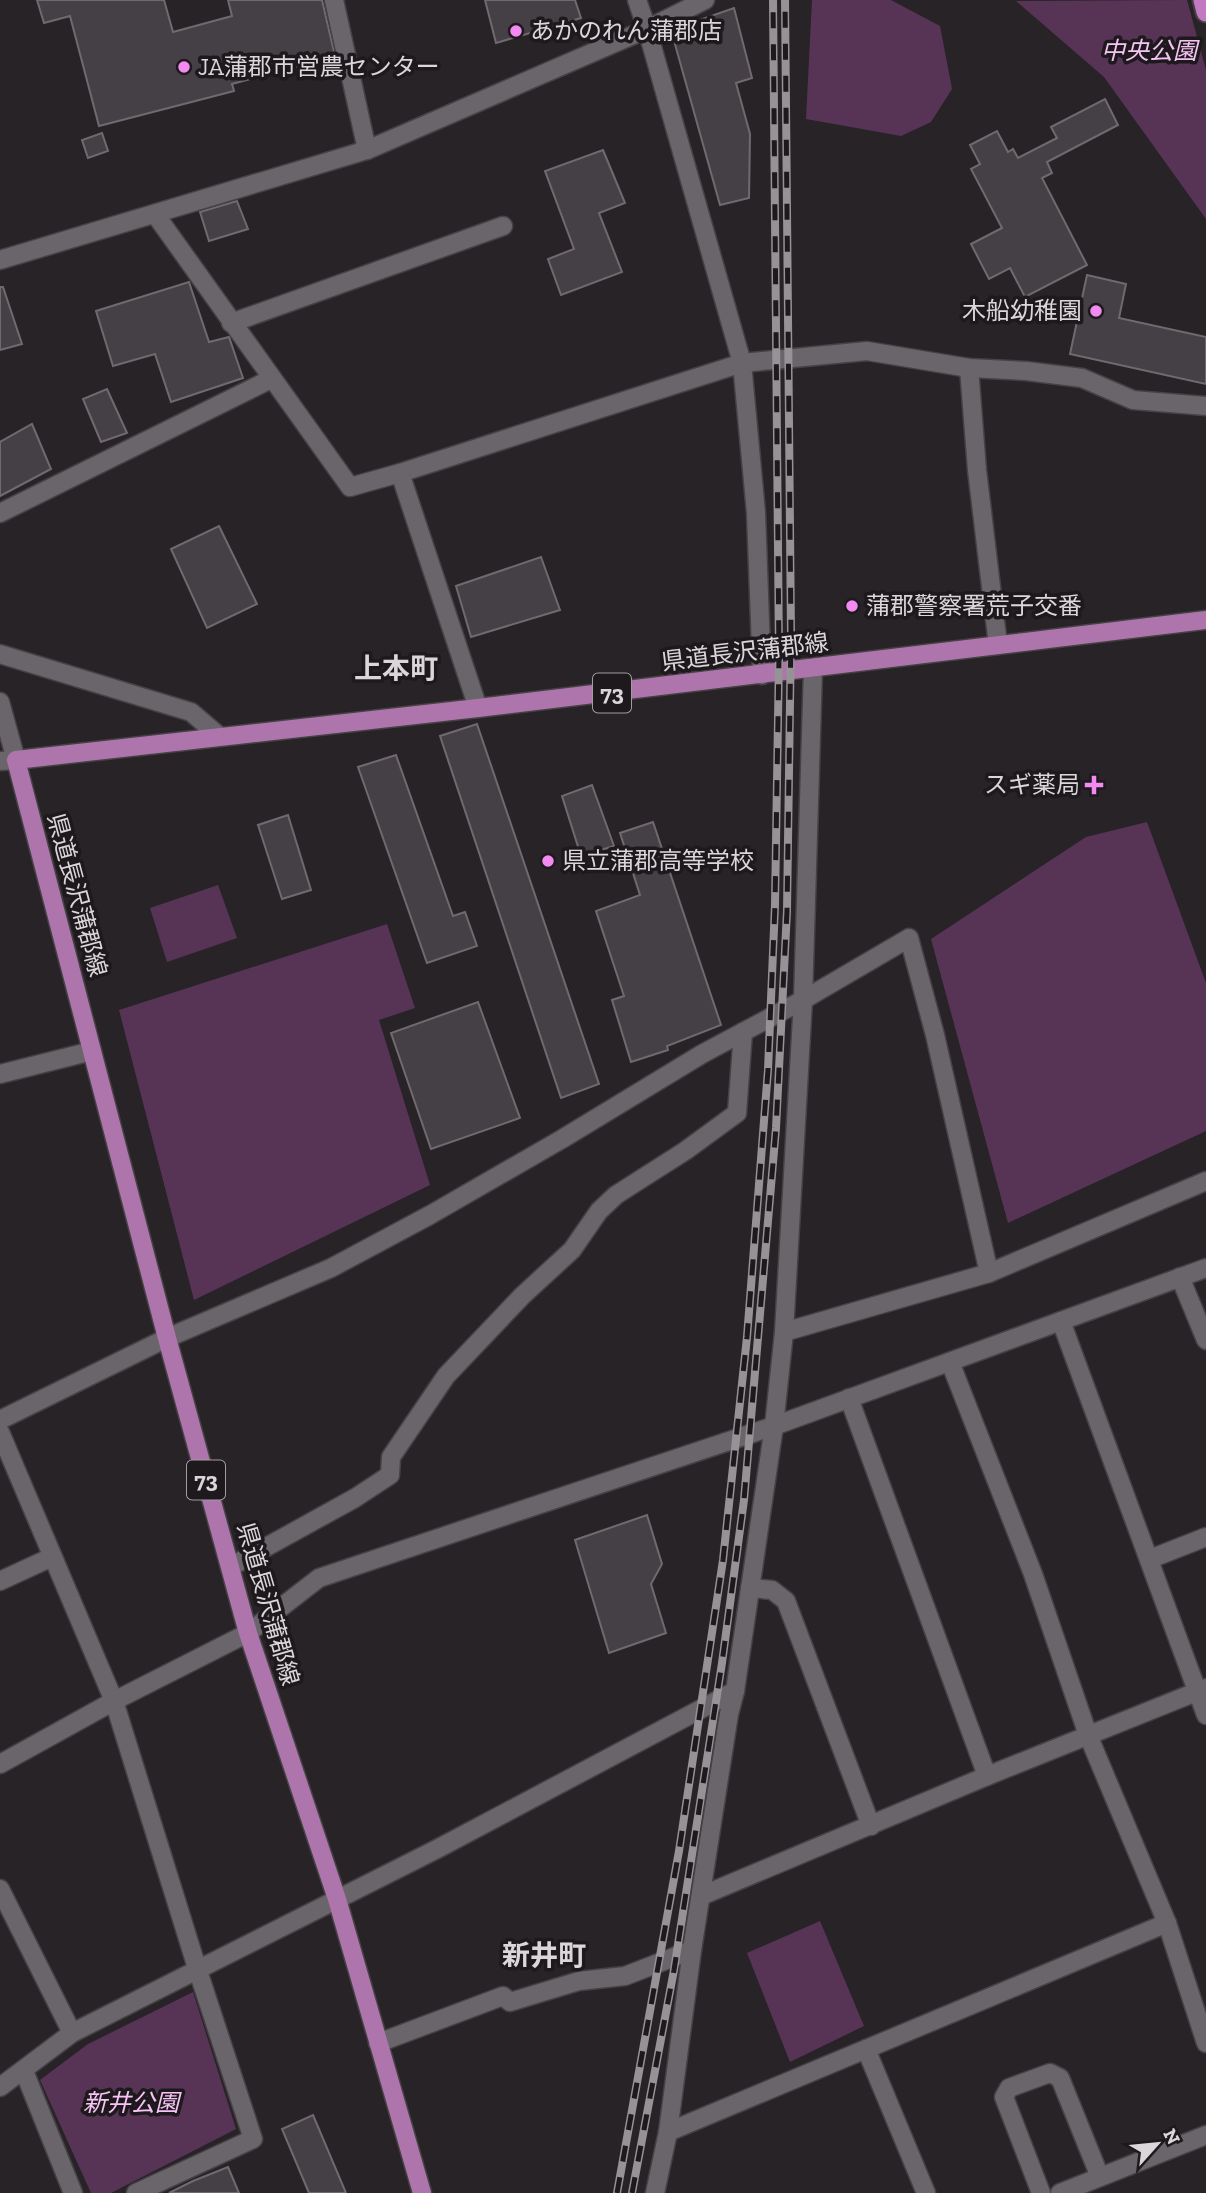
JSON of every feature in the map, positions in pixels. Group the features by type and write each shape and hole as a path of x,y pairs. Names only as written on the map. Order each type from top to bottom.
{"highway":[{"path":"1203,0 1206,12"}],"main road":[{"name":"県道長沢蒲郡線","path":"422,2193 337,1899 248,1633 92,1051 8,760 762,675 1206,620"}],"street":[{"path":"334,0 367,150"},
{"path":"637,0 742,363 755,513 762,675"},
{"path":"0,260 367,150 647,29 705,0"},
{"path":"155,214 350,487 742,363 867,351 969,368 1082,378 1133,400 1206,406"},
{"path":"231,323 503,226"},
{"path":"969,368 977,470 998,645"},
{"path":"0,513 271,379"},
{"path":"400,473 478,708"},
{"path":"0,654 191,712 219,736"},
{"path":"655,2193 668,2132 692,1950 729,1714 735,1691 774,1426 784,1332 803,1000 813,669"},
{"path":"0,702 8,760"},
{"path":"0,1420 167,1338 342,1262 562,1139 702,1055 909,938 935,1035 989,1273"},
{"path":"230,1567 355,1498 390,1475 391,1457 446,1376 522,1296 572,1250 599,1212 616,1195 685,1151 737,1113 743,1032"},
{"path":"0,1074 92,1051"},
{"path":"784,1332 989,1273 1206,1181"},
{"path":"0,1764 114,1701 248,1633 319,1578 774,1426 1206,1268"},
{"path":"1180,1277 1206,1340"},
{"path":"1061,1321 1202,1690 1206,1715"},
{"path":"950,1362 1032,1574 1088,1735 1167,1923 1206,2043"},
{"path":"849,1398 986,1776"},
{"path":"0,1433 114,1701 253,2139 136,2193"},
{"path":"1150,1559 1206,1537"},
{"path":"0,1581 51,1558"},
{"path":"750,1588 772,1590 786,1601 871,1826"},
{"path":"701,1896 986,1776 1202,1690"},
{"path":"0,2087 72,2033 438,1849 735,1691"},
{"path":"0,1889 4,1912 72,2033"},
{"path":"668,2132 1167,1923"},
{"path":"378,2043 503,1996 510,2001 579,1981 625,1976 692,1950"},
{"path":"866,2049 926,2193"},
{"path":"24,2071 73,2193"},
{"path":"1041,2193 1004,2097 1009,2088 1050,2073 1060,2078 1100,2177"},
{"path":"1060,2193 1206,2135"}],"green space":[{"path":"812,0 891,0 940,26 952,89 931,122 901,136 806,119"},
{"name":"中央公園","path":"1187,0 1206,70 1206,219 1104,77 1016,1"},
{"path":"1147,822 1206,983 1206,1131 1008,1223 931,939 1086,837"},
{"path":"218,885 237,938 167,962 150,908"},
{"path":"387,924 415,1008 379,1020 430,1185 194,1300 119,1010"},
{"path":"820,1921 864,2026 790,2062 747,1953"},
{"name":"新井公園","path":"193,1992 236,2129 111,2193 91,2193 40,2080 88,2044"}],"building":[{"path":"37,0 164,0 173,32 232,16 228,0 322,0 335,56 232,84 234,91 99,126 70,16 44,23"},
{"name":"あかのれん蒲郡店","path":"485,0 575,0 581,18 496,43"},
{"path":"734,8 752,78 736,83 750,134 749,198 720,205 671,30"},
{"path":"1105,99 1118,125 1047,162 1052,173 1042,178 1087,265 1025,297 1010,268 989,279 971,244 1002,228 971,169 980,164 970,145 997,131 1008,152 1013,149 1018,158 1057,138 1051,127"},
{"path":"102,133 108,151 88,158 82,140"},
{"path":"603,150 625,203 599,213 622,272 561,295 548,259 574,249 545,171"},
{"path":"237,201 248,229 209,241 200,212"},
{"path":"1087,275 1126,284 1119,318 1206,337 1206,384 1070,354"},
{"path":"189,282 209,342 229,337 243,378 171,402 155,354 113,366 96,311"},
{"path":"0,287 3,287 22,344 0,350"},
{"path":"107,389 127,433 101,442 83,399"},
{"path":"32,424 51,469 0,496 0,442"},
{"path":"219,526 257,604 207,628 171,549"},
{"path":"541,557 560,610 471,637 456,586"},
{"path":"477,724 599,1084 561,1098 440,736"},
{"path":"396,755 453,916 465,912 477,946 427,963 358,767"},
{"path":"592,785 614,846 581,856 562,796"},
{"path":"288,815 311,890 282,899 258,825"},
{"path":"653,822 721,1025 667,1046 668,1050 631,1062 612,1000 624,996 596,911 640,895 620,833"},
{"path":"478,1002 520,1118 431,1149 391,1033"},
{"path":"647,1515 662,1564 651,1584 666,1633 609,1653 575,1540"},
{"path":"313,2115 346,2193 309,2193 282,2129"},
{"path":"228,2167 239,2193 169,2193 193,2181"}],"railway":[{"path":"617,2193 679,1851 723,1560 747,1337 768,1070 775,905 779,657 773,0"},
{"path":"632,2193 674,1970 722,1663 744,1500 776,1128 787,911 791,634 785,0"}],"place":[{"name":"あかのれん蒲郡店","path":"516,31"},
{"name":"JA蒲郡市営農センター","path":"184,67"},
{"name":"木船幼稚園","path":"1096,311"},
{"name":"蒲郡警察署荒子交番","path":"852,606"},
{"name":"スギ薬局","path":"1094,785"},
{"name":"県立蒲郡高等学校","path":"548,861"}],"district":[{"name":"上本町","path":"396,668"},
{"name":"新井町","path":"544,1955"}]}
